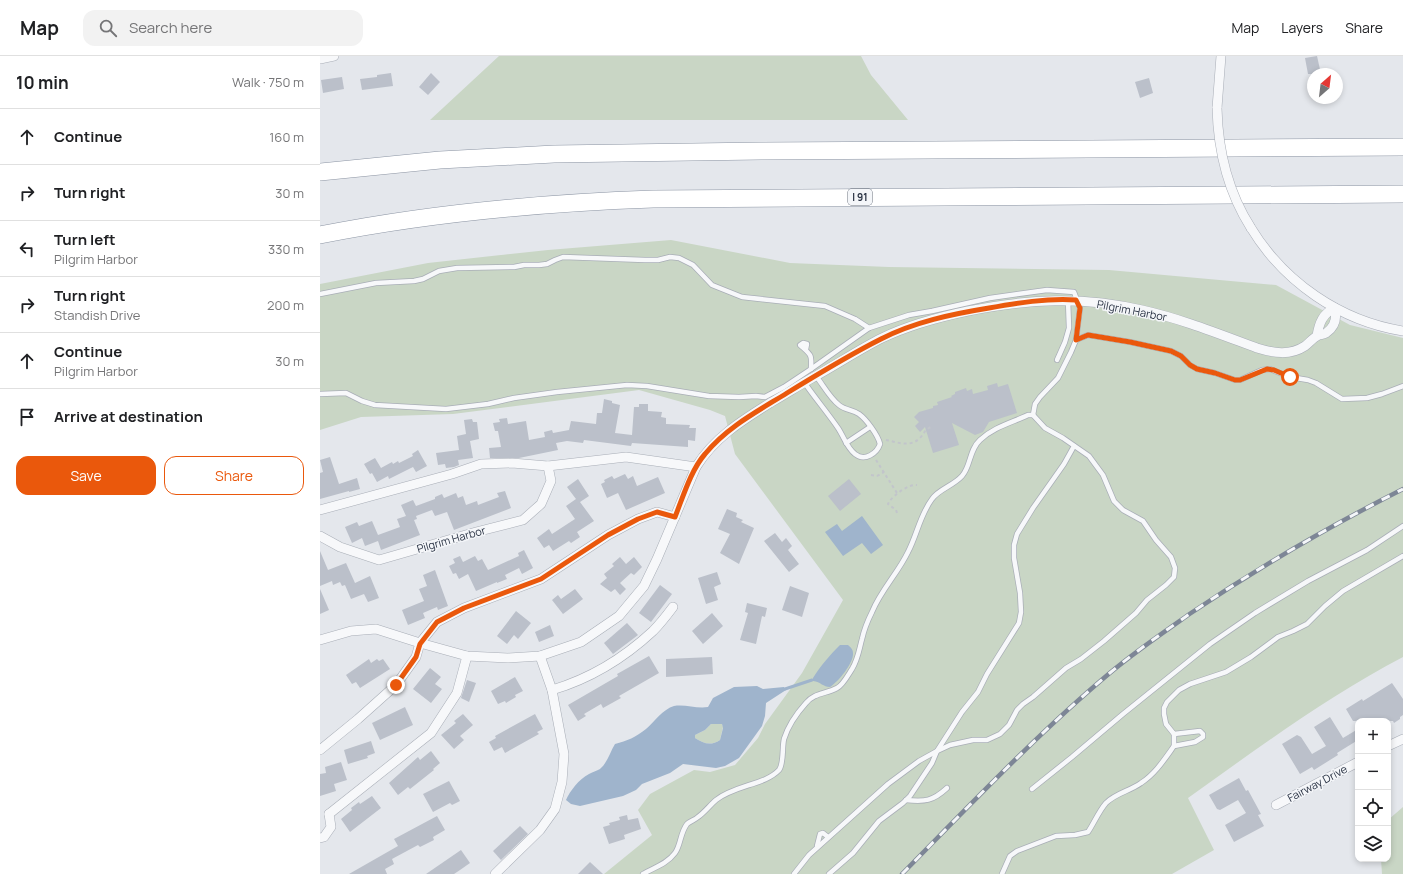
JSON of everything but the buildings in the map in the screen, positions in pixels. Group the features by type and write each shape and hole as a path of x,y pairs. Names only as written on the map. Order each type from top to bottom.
{"highway":[{"path":"320,172 440,160 554,154 762,151 1403,147"},
{"name":"I 91","path":"320,234 407,220 494,209 580,202 653,199 1403,194"},
{"path":"320,245 353,228"}],"street":[{"path":"320,59 334,56"},
{"path":"1221,56 1217,108 1220,142 1226,172 1239,205 1251,228 1268,251 1292,277 1310,292 1335,308 1369,323 1403,331"},
{"name":"Pilgrim Harbor","path":"320,640 351,631 376,630 420,644 467,656 508,658 540,656 580,642 619,616 644,586 696,467 704,455 720,438 737,424 804,382 814,372 882,338 927,322 946,316 1015,303 1072,300 1118,305 1142,310 1178,319 1267,351 1288,352 1295,351 1306,345 1317,336 1319,324 1324,315 1328,311 1335,308"},
{"path":"320,510 452,474 481,464 512,463 548,466 626,458 696,467"},
{"name":"Pilgrim Harbor","path":"320,536 340,547 379,560 523,520 541,504 551,481 548,466"},
{"path":"320,750 396,685 416,657 420,644 437,622 464,608 541,579 608,535 638,519 657,512 675,517"},
{"path":"552,690 565,686 614,662 654,630 673,607"},
{"path":"320,838 324,838 331,827 324,812 431,733 457,693 467,656"},
{"path":"495,874 540,830 555,809 562,782 564,754 552,690 540,656"},
{"path":"1391,745 1403,739"},
{"name":"Fairway Drive","path":"1276,805 1355,764"}],"lane":[{"path":"320,294 376,283 414,281 439,271 457,268 539,265 547,264 564,257 658,260 670,257 687,261 712,284 742,297 825,306 855,319 869,328"},
{"path":"320,394 346,392 362,401 375,405 446,409 488,404 514,398 557,392 627,385 646,386 709,396 765,397 814,372 869,328 909,314 932,311 996,297 1047,290 1074,292 1069,328 1057,360"},
{"path":"1033,415 1035,404 1058,378 1076,340 1080,308 1072,300"},
{"path":"1076,340 1088,335 1171,351 1181,356 1190,365 1197,369 1235,380 1240,380 1258,372 1270,369 1290,377 1316,383 1342,399 1366,398 1403,386"},
{"path":"804,382 835,424 851,451 858,456 869,456 878,448 880,444 879,440 863,417 858,413 845,410 838,404 814,372 811,357 806,349"},
{"path":"643,874 659,866 675,853 683,832 688,824 699,817 715,801 725,794 743,786 760,781 779,770 782,766 782,748 784,738 800,710 813,696 838,688 858,660 864,631 871,613 907,554 923,514 932,498 963,476 974,447 983,438 1002,426 1028,415 1033,415"},
{"path":"794,874 804,861 828,837 856,815 903,772 919,761 950,745 973,740 987,740 1000,734 1009,726 1020,706 1033,697 1066,668 1082,659 1104,641 1136,613 1147,600 1174,577 1175,568 1171,557 1156,540 1143,521 1123,510 1114,501 1103,474 1098,467 1088,456 1045,428 1033,415"},
{"path":"846,443 870,427"},
{"path":"829,874 853,852 879,821 906,800 914,791 962,712 978,692 987,674 1019,623 1021,612 1020,593 1014,558 1014,545 1017,534 1032,508 1064,464 1074,446"},
{"path":"1032,788 1072,758 1123,714 1216,640 1255,612 1308,580 1367,550 1403,526"},
{"path":"1002,874 1010,856 1017,851 1056,836 1075,835 1088,832 1105,805 1120,794 1140,784 1151,775 1166,759 1174,746 1174,734 1166,724 1164,708 1167,702 1179,690 1190,684 1226,672 1251,657 1278,637 1293,632 1307,624 1343,591 1403,556"},
{"path":"1174,734 1200,731 1204,737 1195,742 1174,746"},
{"path":"906,800 918,802 928,801 935,798 947,788"}],"path":[{"path":"879,440 910,444 916,441 924,431 931,427"},
{"path":"872,454 898,494"},
{"path":"871,475 877,476 884,472"},
{"path":"898,513 888,504 891,499 911,485 917,485"}],"green space":[{"path":"499,56 861,56 871,75 908,120 430,120"},
{"path":"671,240 790,263 889,267 1109,270 1276,285 1350,325 1403,338 1403,657 1375,672 1320,706 1188,798 1214,850 1172,874 604,874 652,835 638,810 650,794 694,770 710,772 735,765 758,738 765,724 802,673 843,600 735,454 725,416 710,410 639,390 453,414 361,417 320,430 320,284 428,263 548,250"},
{"path":"711,724 722,724 723,727 720,740 708,744 695,738 695,735 705,730"},
{"path":"1403,807 1403,874 1382,874 1381,862 1391,862 1391,817"}],"water":[{"path":"862,516 883,545 871,554 862,543 843,556 825,532 837,524 842,531"},
{"path":"840,645 848,645 853,652 851,662 845,672 830,687 813,681 813,678 819,669"},
{"path":"757,686 763,689 784,687 786,690 766,703 765,716 762,726 739,758 725,766 716,768 683,764 670,773 642,784 636,790 623,796 580,806 571,804 566,800 578,782 585,776 603,766 615,744 639,734 662,713 674,706 708,707 713,698 734,687","holes":["711,724 722,724 723,728 720,740 717,742 708,744 695,738 695,735 705,730"]}],"waterway":[{"path":"785,689 812,680"}],"railway":[{"path":"902,874 1030,745 1111,672 1130,657 1191,613 1269,563 1322,532 1403,489"}],"route":[{"path":"396,685 416,657 420,644 437,622 464,608 541,579 608,535 638,519 657,512 675,517 696,467 704,455 720,438 737,424 804,382 882,338 902,330 946,316 1015,303 1076,300 1080,308 1076,340 1088,335 1171,351 1181,356 1190,365 1197,369 1235,380 1240,380 1267,369 1274,370 1290,377"}]}
